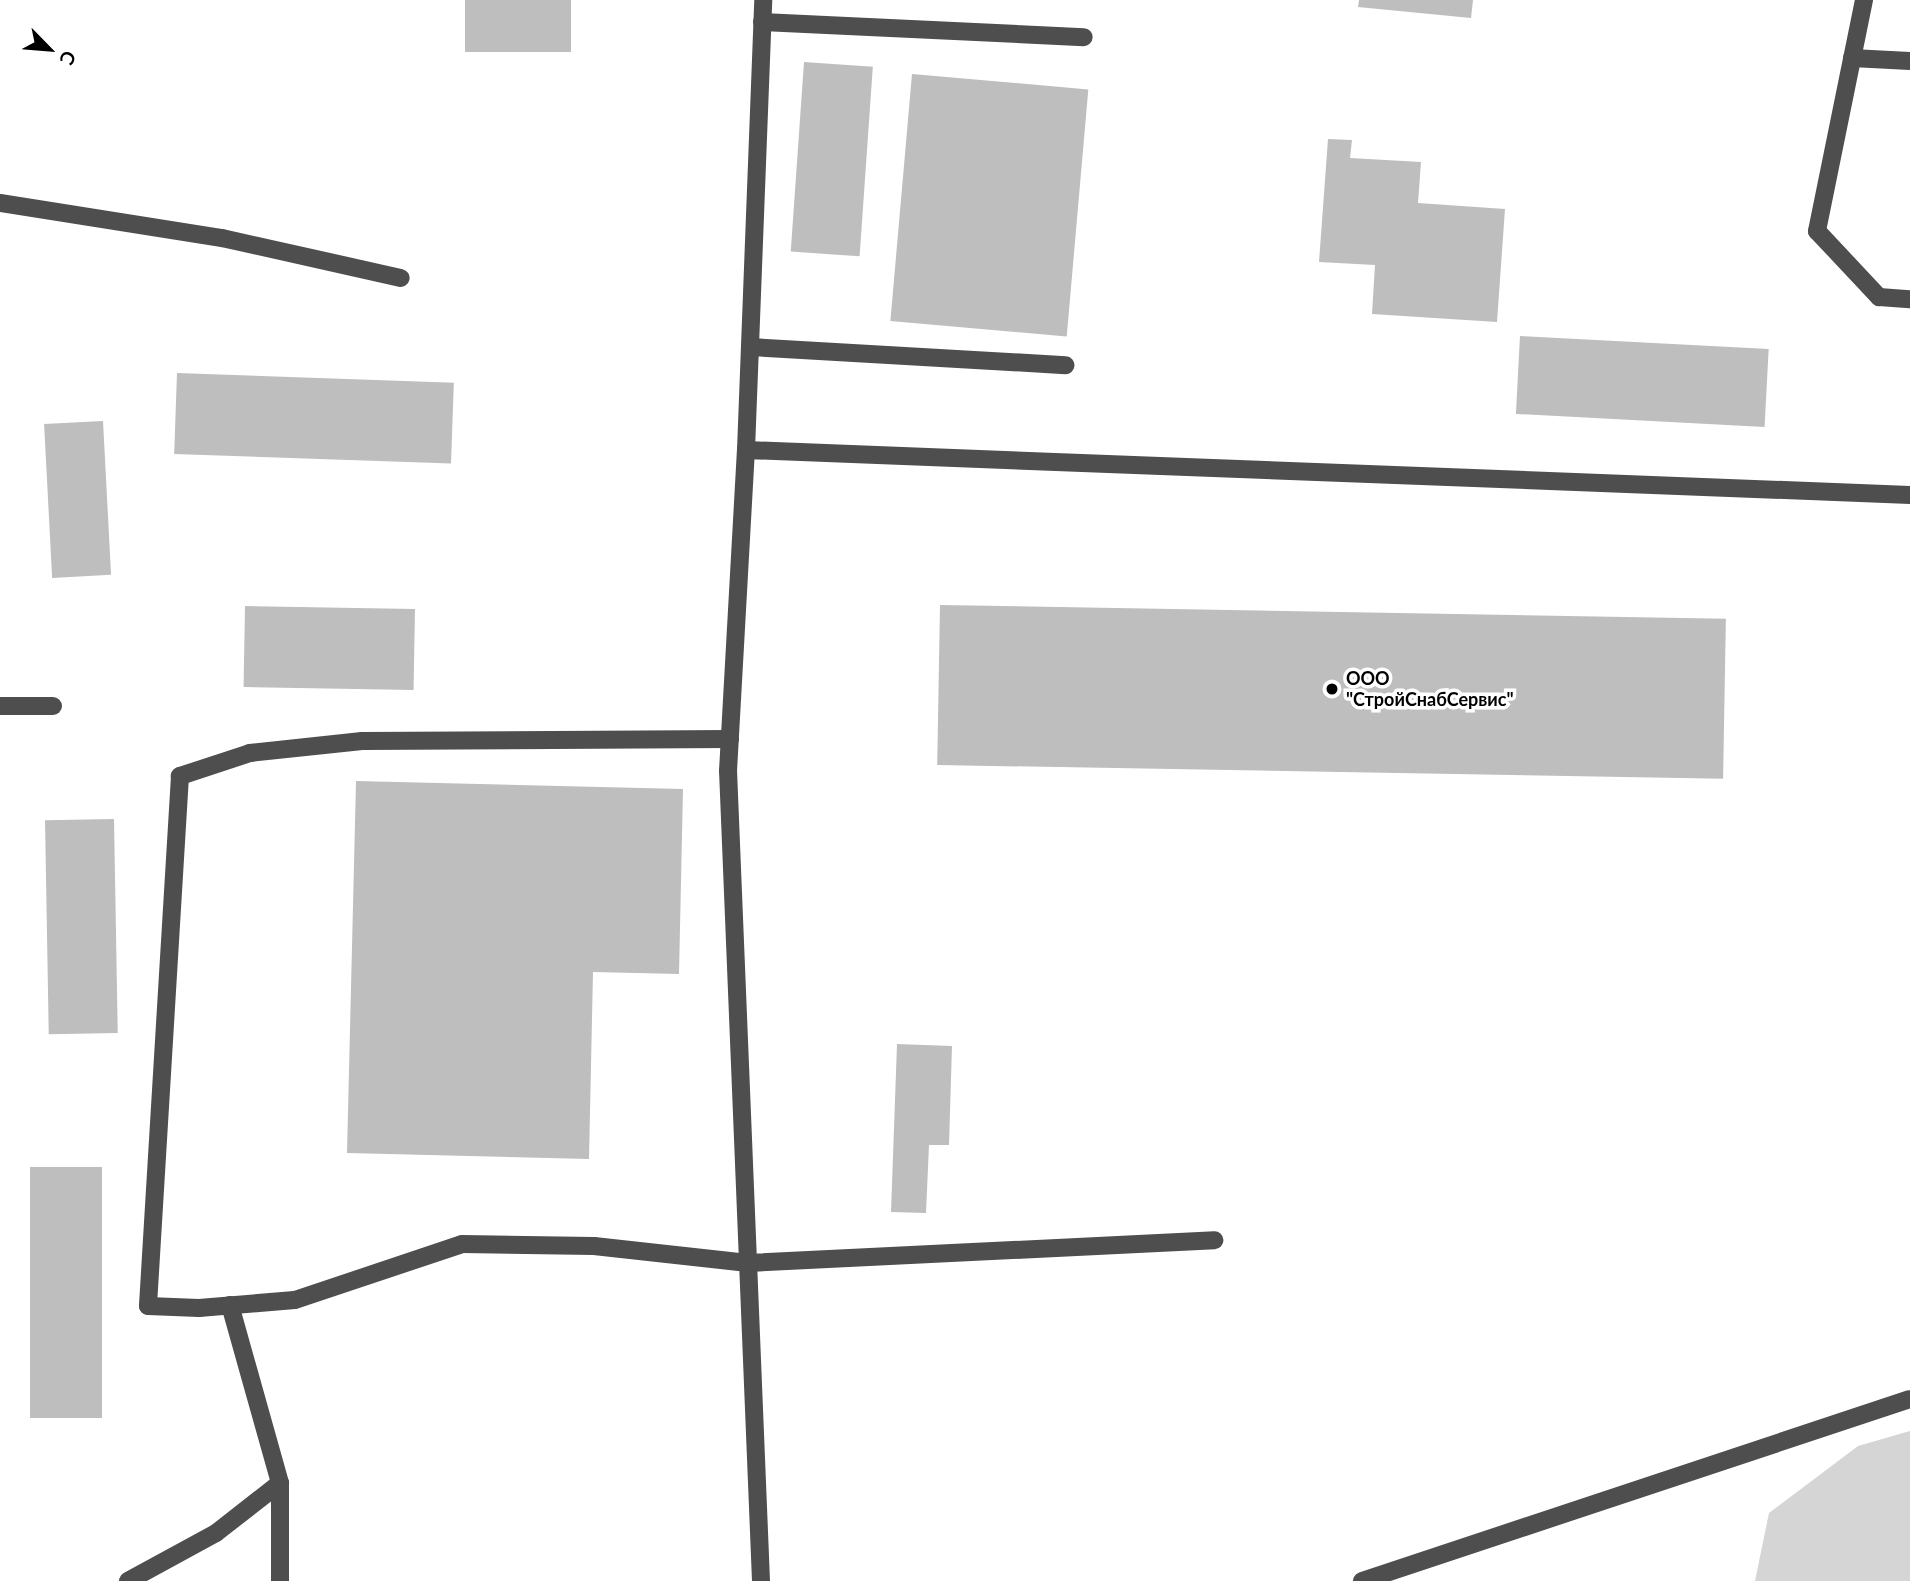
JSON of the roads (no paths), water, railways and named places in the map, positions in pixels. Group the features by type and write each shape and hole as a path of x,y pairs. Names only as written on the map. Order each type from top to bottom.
{"lane":[{"path":"761,1581 730,739 746,450 763,0"},
{"path":"1864,0 1817,231 1879,297 1910,299"},
{"path":"762,22 1084,37"},
{"path":"1852,58 1910,61"},
{"path":"0,203 222,238 401,278"},
{"path":"750,347 1065,365"},
{"path":"746,450 1910,495"},
{"path":"0,706 53,706"},
{"path":"730,739 362,741 250,753 180,776 148,1306 230,1306 295,1300 461,1244 594,1246 748,1263 1214,1240"},
{"path":"230,1306 280,1483 280,1581"},
{"path":"1362,1581 1910,1399"},
{"path":"128,1581 216,1533 280,1483"}],"place":[{"name":"ООО \"СтройСнабСервис\"","path":"1332,689"}]}
